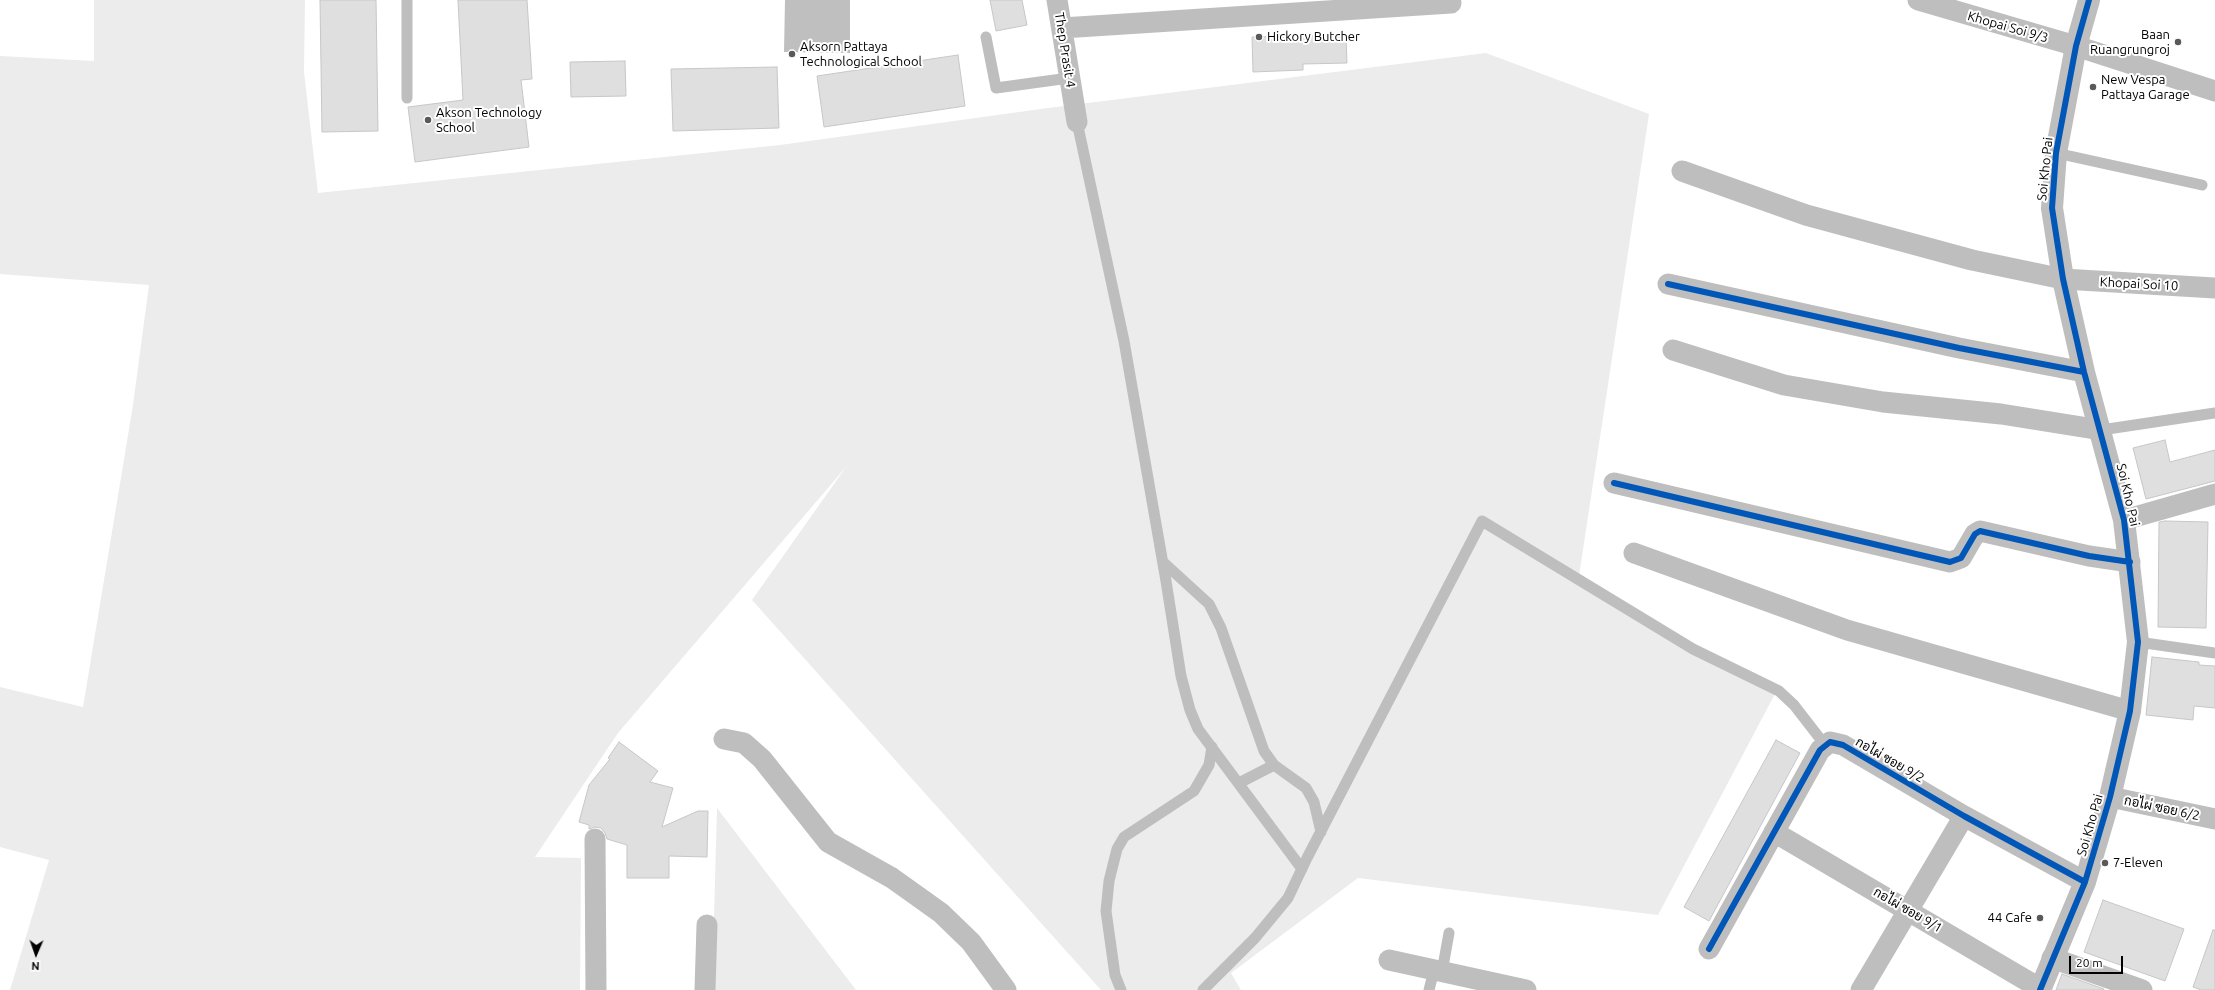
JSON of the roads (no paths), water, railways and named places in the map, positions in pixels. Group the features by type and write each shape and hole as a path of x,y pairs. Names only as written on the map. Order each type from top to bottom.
{"street":[{"name":"Thep Prasit 4","path":"1057,0 1068,78 1077,122"},
{"name":"Khopai Soi 9/3","path":"1918,0 2076,46 2215,91"},
{"name":"Soi Kho Pai","path":"2040,989 2085,882 2110,798 2130,711 2138,642 2124,520 2101,430 2084,372 2063,280 2052,208 2056,153 2076,46 2089,0"},
{"path":"1062,28 1451,3"},
{"name":"Khopai Soi 10","path":"1682,171 1806,215 1896,241 1972,260 2063,280 2215,288"},
{"path":"1668,284 1959,348 2084,372"},
{"path":"1673,350 1784,385 1883,402 2000,414 2101,430"},
{"path":"1614,483 1950,562 1961,558 1975,534 1980,531 2089,556 2130,562"},
{"path":"2124,520 2215,494"},
{"path":"1634,553 1847,630 2130,711"},
{"path":"724,739 744,743 762,759 828,842 892,878 941,914 971,942 1006,990"},
{"name":"กอไผ่ ซอย 9/2","path":"1825,745 1830,742 1843,745 1964,816 2085,882"},
{"path":"1709,949 1820,750 1825,745"},
{"name":"กอไผ่ ซอย 6/2","path":"2110,798 2215,819"},
{"path":"1861,990 1964,816"},
{"name":"กอไผ่ ซอย 9/1","path":"1774,832 2040,989"},
{"path":"595,839 596,990"},
{"path":"705,990 707,925"},
{"path":"2052,958 2142,990"},
{"path":"1389,960 1526,990"}],"lane":[{"path":"407,0 407,98"},
{"path":"986,37 996,88 1068,78"},
{"path":"1077,122 1124,341 1163,562 1181,676 1190,710 1198,729 1302,868"},
{"path":"2056,153 2202,185"},
{"path":"2101,430 2215,413"},
{"path":"1203,990 1256,938 1288,898 1302,868 1482,521 1693,649 1779,691 1794,705 1825,745"},
{"path":"1163,562 1209,604 1221,628 1264,751 1274,765 1306,788 1314,802 1321,832"},
{"path":"2138,642 2215,653"},
{"path":"1121,990 1115,975 1106,912 1109,881 1117,849 1124,837 1194,791 1210,765 1212,747"},
{"path":"1239,783 1274,765"},
{"path":"1429,990 1438,971 1449,933"}],"place":[{"name":"Hickory Butcher","path":"1259,37"},
{"name":"Baan Ruangrungroj","path":"2178,42"},
{"name":"Aksorn Pattaya Technological School","path":"792,54"},
{"name":"New Vespa Pattaya Garage","path":"2093,87"},
{"name":"Akson Technology School","path":"428,120"},
{"name":"7-Eleven","path":"2105,863"},
{"name":"44 Cafe","path":"2040,918"}]}
